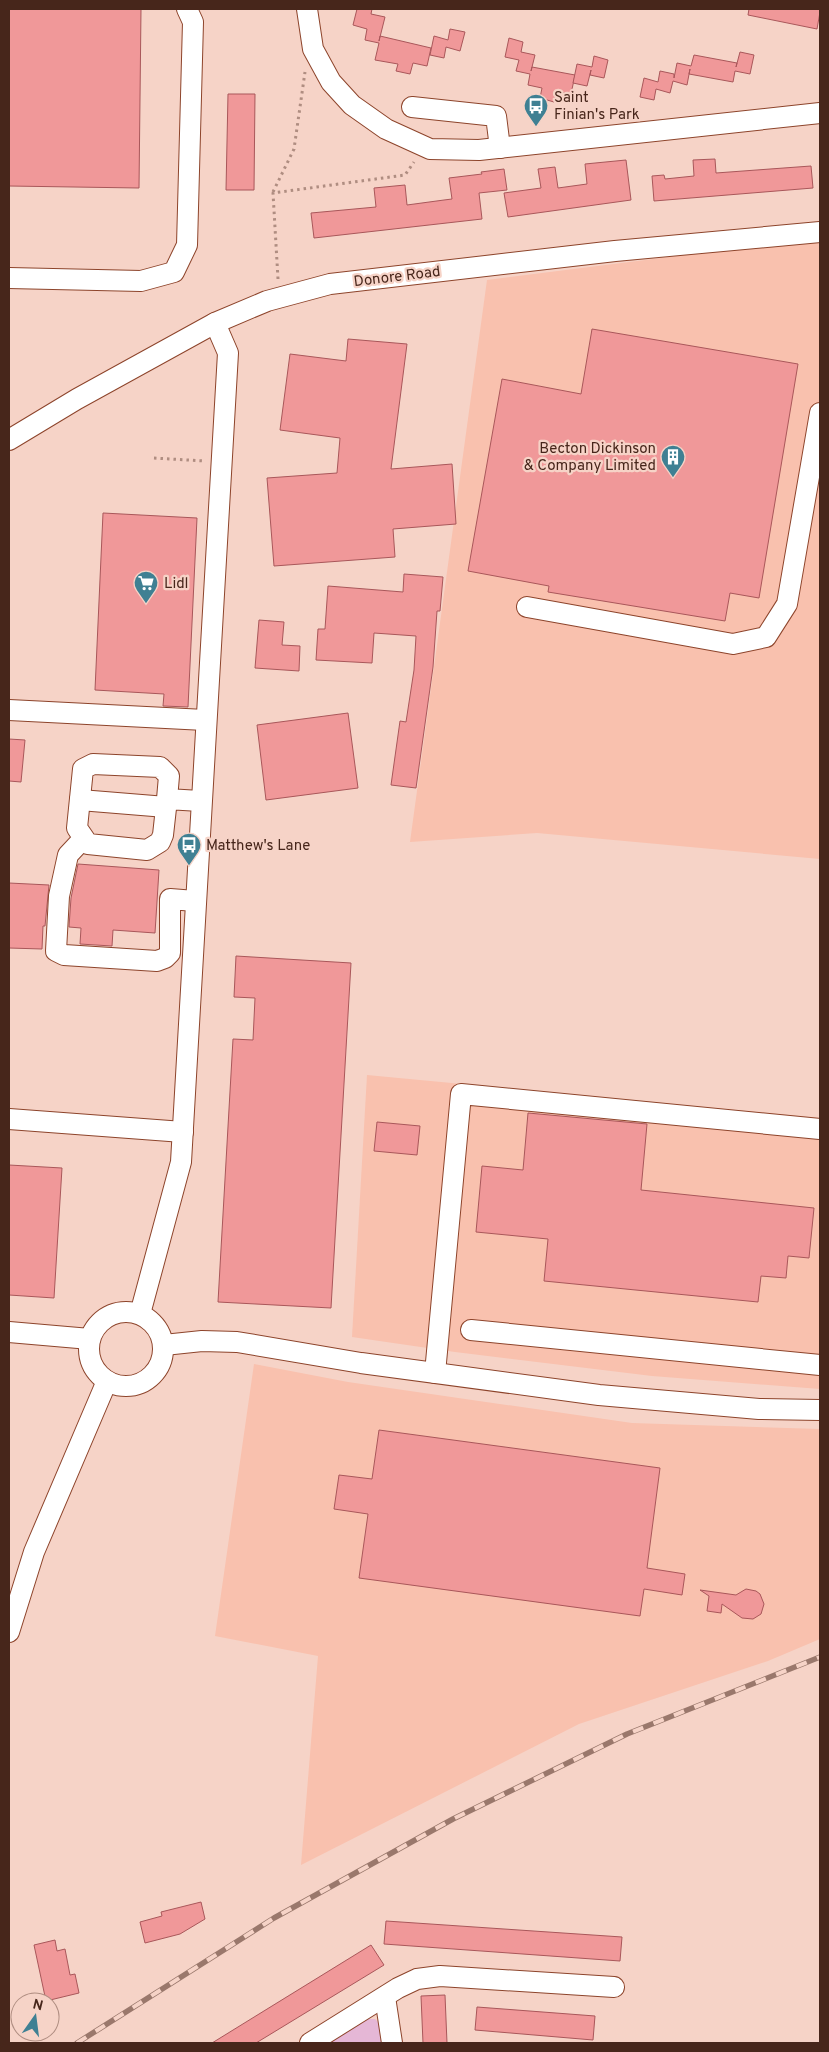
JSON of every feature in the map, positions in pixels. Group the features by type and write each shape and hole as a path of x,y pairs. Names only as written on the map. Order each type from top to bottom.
{"street":[{"path":"9,278 141,281 174,272 188,245 193,22 187,9"},
{"path":"307,9 313,49 331,82 352,105 386,129 430,149 479,150 820,113"},
{"path":"412,107 496,116 500,148"},
{"name":"Donore Road","path":"12,431 215,322 279,298 330,284 615,251 820,232"},
{"path":"140,1314 181,1162 200,801 228,353 215,322"},
{"path":"527,607 733,644 766,637 787,604 820,412"},
{"path":"9,710 205,720"},
{"path":"92,764 160,767 169,776 163,835 160,842 147,850 88,844 77,828 80,800 83,769 92,764"},
{"path":"80,800 167,803 200,801"},
{"path":"83,839 68,855 59,896 56,951 64,955 157,961 165,958 170,953 170,899 195,901"},
{"path":"436,1373 461,1094 820,1129"},
{"path":"9,1119 182,1132"},
{"path":"124,1311 140,1314 153,1322 159,1331 164,1345 162,1359 154,1374 142,1383 124,1386 107,1381 98,1374 89,1354 90,1339 97,1325 112,1314 124,1311"},
{"path":"471,1330 820,1365"},
{"path":"9,1332 90,1339"},
{"path":"164,1345 202,1341 237,1342 361,1363 599,1394 759,1409 820,1410"},
{"path":"9,1630 34,1552 107,1381"},
{"path":"310,2043 417,1979 440,1976 614,1987"},
{"path":"385,1997 392,2043"}],"path":[{"path":"279,298 273,193 294,149 307,55 313,49"},
{"path":"273,193 405,175 424,146"},
{"path":"154,458 221,461"}],"shaded area":[{"path":"820,238 820,859 537,833 410,842 487,280"},
{"path":"367,1075 820,1118 820,1389 652,1376 455,1352 352,1337"},
{"path":"254,1364 348,1382 632,1423 820,1429 820,1639 768,1661 579,1724 301,1865 318,1656 215,1636"},
{"path":"364,2019 375,2019 381,2025 385,2043 323,2043"}],"building":[{"path":"9,9 141,9 139,188 9,186"},
{"path":"357,9 372,9 371,14 385,17 380,36 431,48 427,66 413,63 410,74 396,71 398,64 375,60 379,43 365,40 367,29 353,25"},
{"path":"749,9 820,9 820,12 817,29 748,15"},
{"path":"450,29 465,32 460,51 446,47 444,58 430,55 434,36 448,40"},
{"path":"509,38 523,42 521,52 535,55 532,67 575,75 571,94 556,91 554,102 540,98 542,88 528,85 530,74 516,71 519,60 505,57"},
{"path":"740,52 754,55 750,74 735,71 733,82 689,74 687,85 673,81 670,93 656,89 654,100 640,97 644,78 658,82 660,71 674,74 674,78 677,63 691,66 694,55 737,63 736,67"},
{"path":"594,56 608,60 604,78 590,75 591,70 587,86 573,83 577,64 592,67"},
{"path":"228,94 255,94 254,190 226,190"},
{"path":"715,159 716,173 811,166 813,188 654,201 652,176 664,175 665,179 694,176 693,160"},
{"path":"626,160 631,200 508,217 504,193 541,188 538,169 555,167 558,188 587,184 585,164"},
{"path":"504,169 507,190 479,193 482,219 314,238 311,213 376,207 374,188 405,185 407,205 452,199 449,178"},
{"name":"Becton Dickinson & Company Limited","path":"592,329 798,364 759,598 730,593 725,621 548,592 549,586 468,571 502,379 581,394"},
{"path":"348,339 407,344 391,469 452,464 456,524 393,529 395,557 274,566 267,478 337,473 340,438 280,430 290,354 346,361"},
{"name":"Lidl","path":"103,513 197,518 188,707 163,706 164,694 95,690"},
{"path":"404,574 443,577 440,611 437,611 433,667 416,788 391,785 400,721 406,722 414,670 416,636 374,633 372,663 316,660 318,629 325,629 328,586 403,592"},
{"path":"259,620 284,622 282,645 300,646 299,671 255,668"},
{"path":"348,713 358,788 266,800 257,725"},
{"path":"9,739 25,740 21,782 9,781"},
{"path":"78,864 159,870 155,933 113,930 112,946 80,944 81,928 69,927 71,898"},
{"path":"9,883 49,885 45,926 43,926 42,949 9,948"},
{"path":"236,956 351,963 331,1308 218,1302 233,1039 253,1040 255,998 234,997"},
{"path":"528,1113 647,1124 641,1190 814,1208 809,1258 788,1256 786,1278 761,1276 758,1302 544,1281 548,1239 476,1232 482,1166 523,1170"},
{"path":"377,1122 420,1126 417,1155 374,1151"},
{"path":"9,1165 62,1168 54,1298 9,1295"},
{"path":"379,1430 660,1468 647,1568 685,1574 682,1595 644,1589 640,1616 359,1578 368,1514 334,1509 339,1475 372,1479"},
{"path":"746,1589 760,1594 764,1604 761,1614 753,1619 742,1618 722,1604 721,1613 707,1611 709,1596 700,1590 736,1595"},
{"path":"201,1902 205,1919 180,1934 145,1943 140,1922 162,1916 161,1912"},
{"path":"386,1921 622,1937 620,1961 384,1944"},
{"path":"55,1940 57,1951 65,1949 70,1975 75,1974 79,1993 60,1998 60,1992 44,1992 34,1945"},
{"path":"371,1945 384,1965 256,2043 212,2043"},
{"path":"445,1995 447,2043 423,2043 421,1996"},
{"path":"477,2007 595,2016 593,2040 475,2030"}],"railway":[{"path":"77,2043 274,1918 453,1819 627,1734 820,1657"}],"place":[{"name":"Saint Finian's Park","path":"536,127"},
{"name":"Becton Dickinson & Company Limited","path":"673,478"},
{"name":"Lidl","path":"146,604"},
{"name":"Matthew's Lane","path":"189,866"}]}
